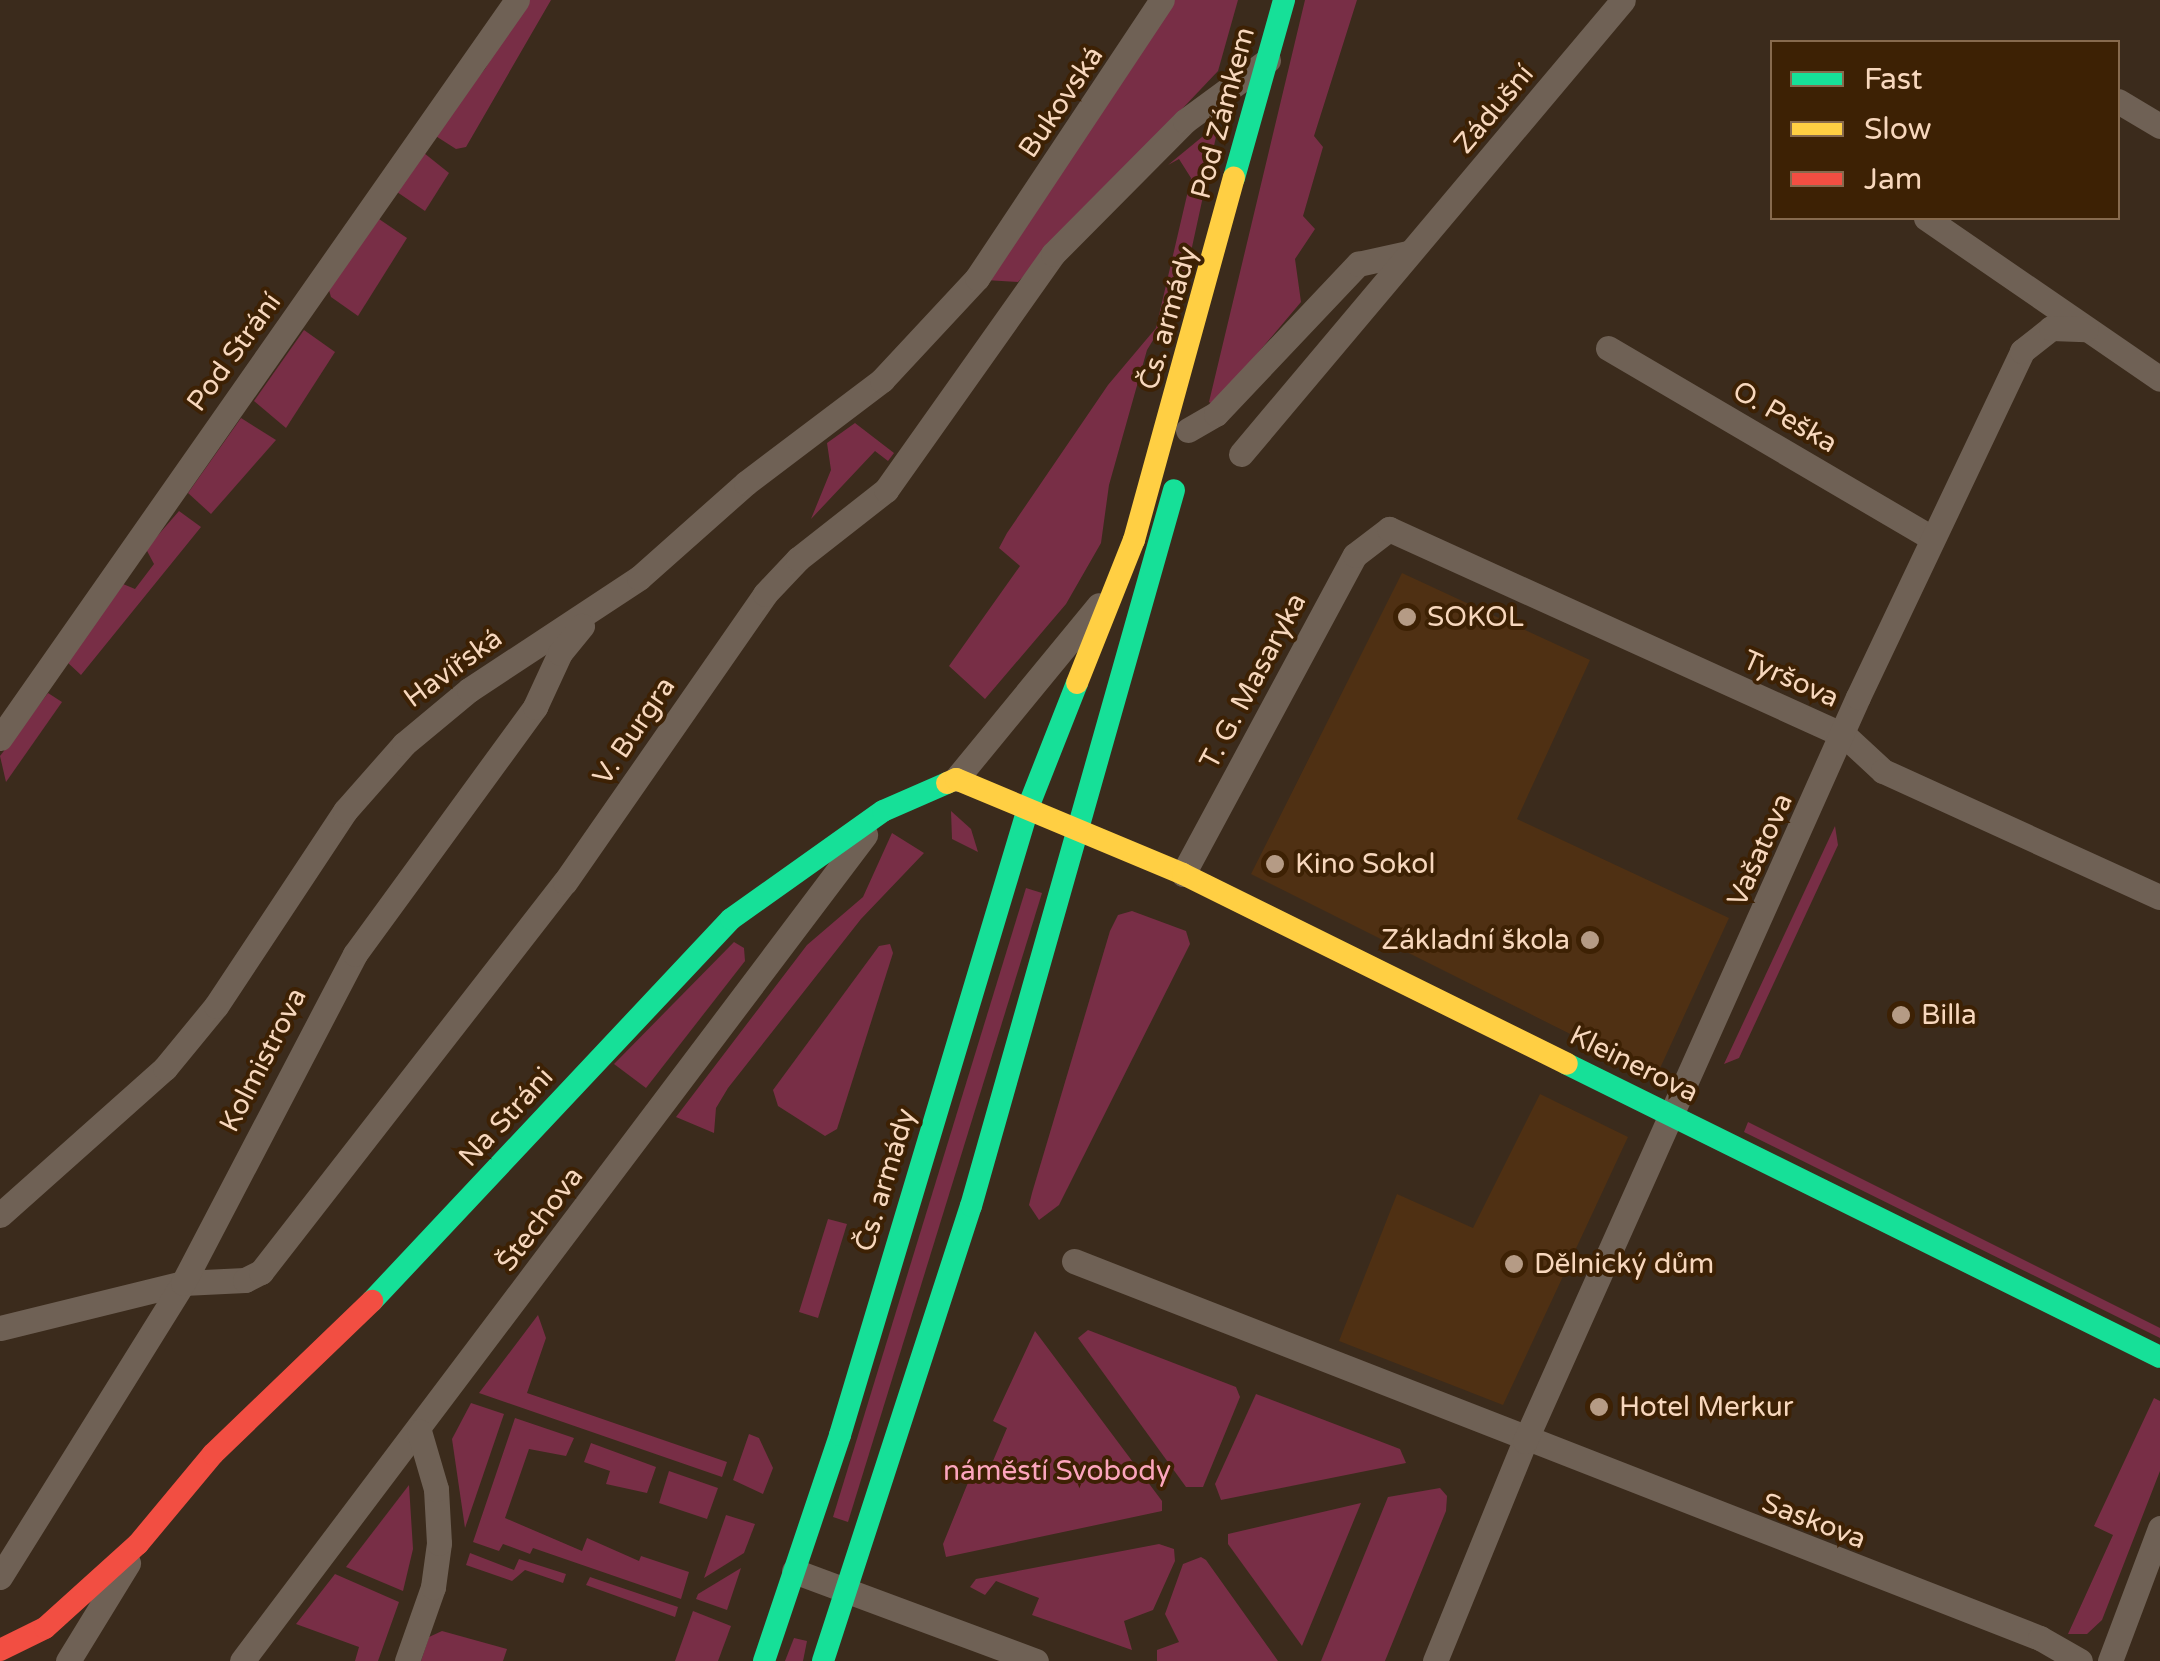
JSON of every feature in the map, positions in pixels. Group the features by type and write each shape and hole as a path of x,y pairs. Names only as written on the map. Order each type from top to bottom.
{"main road":[{"name":"Pod Zámkem","path":"1221,242 1284,0"},
{"name":"Čs. armády","path":"823,1661 971,1206 1080,830 1188,430 1221,242"},
{"name":"Čs. armády","path":"764,1661 1029,805 1134,540 1221,242"},
{"path":"956,779 1029,805 1080,830"},
{"name":"Na Stráni","path":"0,1650 45,1628 138,1544 214,1454 406,1268 726,923 883,811 956,779"},
{"name":"Kleinerova","path":"1080,830 1183,874 2160,1357"}],"street":[{"name":"Pod Strání","path":"0,738 517,0"},
{"name":"Bukovská","path":"1008,236 1162,0"},
{"name":"Zádušní","path":"1241,454 1623,0"},
{"name":"V. Burgra","path":"0,1328 184,1282 245,1280 261,1272 566,882 765,594 798,559 886,490 1053,254 1184,120 1268,60"},
{"path":"2120,102 2160,126"},
{"path":"1929,220 2160,379"},
{"name":"Havířská","path":"0,1215 164,1068 216,1006 345,811 404,744 468,690 614,594 882,380 1008,236"},
{"path":"1188,430 1216,414 1358,264 1408,254"},
{"name":"Vašatova","path":"1525,1441 1674,1118 1932,538 2022,351 2051,328 2086,328"},
{"name":"O. Peška","path":"1608,348 1932,538"},
{"name":"Tyršova","path":"1390,529 1844,735 1883,771 2160,897"},
{"name":"T. G. Masaryka","path":"1183,874 1355,555 1390,529"},
{"name":"Na Stráni","path":"956,779 1115,586"},
{"name":"Kolmistrova","path":"0,1578 184,1282 355,954 535,707 568,640 614,594"},
{"name":"Štechova","path":"242,1661 419,1432 883,811"},
{"path":"1074,1261 1525,1441 1434,1661"},
{"path":"407,1661 432,1587 439,1542 436,1489 419,1432"},
{"name":"Saskova","path":"1525,1441 2040,1638 2080,1661"},
{"path":"2110,1661 2160,1528"},
{"name":"Na Stráni","path":"68,1661 138,1544"},
{"path":"794,1571 1036,1661"}],"shaded area":[{"path":"1402,573 1590,660 1517,819 1729,918 1656,1077 1251,874"},
{"path":"1540,1094 1628,1137 1503,1405 1339,1341 1397,1194 1473,1228"}],"green space":[{"path":"525,0 551,0 466,147 456,149 431,133 485,69"},
{"path":"1171,0 1238,0 1218,71 1018,282 985,280"},
{"path":"1305,0 1357,0 1314,136 1323,147 1303,216 1315,229 1295,259 1301,302 1214,405 1209,402"},
{"path":"1219,123 1182,293 1147,350 1109,485 1101,543 1066,604 985,699 949,666 1020,566 999,548 1007,533 1108,385 1156,328 1191,178 1179,159 1168,165"},
{"path":"424,153 449,173 425,211 397,192"},
{"path":"379,219 407,238 358,316 331,297 328,287"},
{"path":"304,330 335,352 286,428 254,401"},
{"path":"241,418 276,440 211,514 188,493"},
{"path":"855,423 894,453 888,461 875,451 811,519 831,470 827,443"},
{"path":"179,511 201,527 81,675 67,662 123,584 135,589 154,564 146,549"},
{"path":"48,693 62,702 6,782 0,756"},
{"path":"951,811 971,829 978,852 952,839"},
{"path":"1835,826 1838,845 1739,1058 1724,1064"},
{"path":"892,833 924,853 861,919 728,1088 716,1108 714,1133 676,1117 807,945 863,897"},
{"path":"1026,888 1042,893 848,1522 833,1517"},
{"path":"1132,911 1186,931 1190,944 1059,1205 1039,1220 1029,1205 1110,931 1118,915"},
{"path":"734,942 744,948 745,961 646,1088 614,1064"},
{"path":"890,944 893,953 837,1129 825,1136 778,1106 773,1090 879,946"},
{"path":"1748,1122 2160,1328 2160,1338 1744,1132"},
{"path":"828,1219 847,1224 818,1318 799,1312"},
{"path":"538,1315 546,1338 527,1393 727,1462 722,1477 479,1393"},
{"path":"1088,1330 1236,1387 1240,1397 1203,1487 1186,1487 1078,1338"},
{"name":"náměstí Svobody","path":"1035,1331 1162,1501 1162,1511 946,1557 943,1544 976,1463 990,1468 1007,1428 993,1421"},
{"path":"1256,1394 1400,1449 1406,1463 1221,1500 1215,1484"},
{"path":"2154,1398 2160,1401 2160,1471 2102,1620 2087,1634 2068,1634 2113,1535 2094,1526"},
{"path":"471,1403 504,1414 465,1528 452,1439"},
{"path":"515,1418 574,1438 566,1456 529,1449 505,1518 582,1551 587,1538 639,1561 641,1556 689,1572 681,1599 533,1548 530,1554 503,1544 499,1551 473,1542"},
{"path":"749,1434 759,1438 773,1468 763,1494 733,1480"},
{"path":"591,1443 656,1467 647,1493 606,1484 610,1471 584,1462"},
{"path":"669,1471 718,1488 707,1519 659,1503"},
{"path":"409,1485 413,1549 403,1591 346,1567"},
{"path":"1440,1488 1447,1496 1446,1511 1385,1661 1321,1661 1388,1497"},
{"path":"1361,1503 1302,1646 1228,1544 1228,1534"},
{"path":"726,1515 755,1524 744,1553 704,1578"},
{"path":"1159,1544 1174,1549 1175,1561 1153,1610 1124,1621 1132,1650 1032,1615 1039,1598 996,1581 985,1595 970,1587 976,1579"},
{"path":"470,1553 514,1570 519,1559 566,1574 563,1583 525,1570 512,1581 466,1565"},
{"path":"1201,1557 1278,1661 1157,1661 1157,1650 1179,1642 1165,1614 1183,1564"},
{"path":"741,1568 727,1610 696,1599 698,1594"},
{"path":"335,1574 399,1602 378,1661 355,1661 359,1647 296,1624"},
{"path":"590,1577 678,1607 675,1617 586,1585"},
{"path":"693,1611 731,1626 718,1661 675,1661"},
{"path":"442,1631 507,1649 503,1661 421,1661 429,1637"},
{"path":"794,1638 807,1641 803,1661 785,1661"}],"traffic: fast":[{"path":"1234,178 1284,0"},
{"path":"823,1661 971,1206 1174,490"},
{"path":"764,1661 840,1435 1029,805 1077,683"},
{"path":"372,1301 731,919 883,811 947,783"},
{"path":"1567,1064 2160,1357"}],"traffic: slow":[{"path":"1077,683 1134,540 1234,178"},
{"path":"947,783 956,779 1183,874 1567,1064"}],"traffic: jam":[{"path":"0,1650 45,1628 138,1544 213,1454 372,1301"}],"place":[{"name":"SOKOL","path":"1407,617"},
{"name":"Kino Sokol","path":"1275,864"},
{"name":"Základní škola","path":"1590,940"},
{"name":"Billa","path":"1901,1015"},
{"name":"Dělnický dům","path":"1514,1264"},
{"name":"Hotel Merkur","path":"1599,1407"}]}
